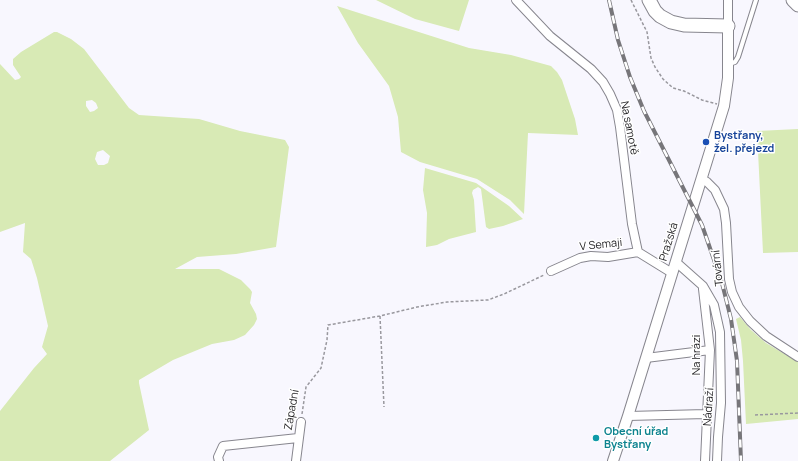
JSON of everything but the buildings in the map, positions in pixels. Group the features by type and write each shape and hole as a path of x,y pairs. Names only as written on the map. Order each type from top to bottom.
{"main road":[{"path":"649,0 655,11 660,16 671,22 684,25 728,26"},
{"path":"793,0 798,5"}],"street":[{"name":"Na samotě","path":"516,0 550,36 590,69 603,82 610,94 620,127 632,224 638,252"},
{"path":"728,0 728,26"},
{"name":"Pražská","path":"613,461 724,106 728,86 728,26"},
{"name":"Tovární","path":"702,179 715,190 724,209 729,279 735,300 744,314 757,328 774,342 798,357"},
{"name":"V Semaji","path":"551,271 580,258 591,256 608,257 638,252 672,273"},
{"path":"676,262 703,286"},
{"name":"Na hrázi","path":"703,286 710,350 705,461"},
{"name":"Nádraží","path":"703,286 714,305 720,332 721,403 717,461"},
{"path":"646,358 710,350"},
{"path":"628,416 706,414"},
{"name":"Západní","path":"296,461 301,422"},
{"path":"219,461 218,457 223,446 298,438"}],"lane":[{"path":"728,64 735,62 738,57 756,0"}],"path":[{"path":"631,0 647,32 651,58 655,67 668,85 708,102 724,106"},
{"path":"384,407 380,316 417,307 447,302 488,300 504,294 551,271"},
{"name":"Západní","path":"301,422 306,387 321,368 327,340 328,325 380,316"},
{"path":"756,415 798,413"}],"green space":[{"path":"376,0 469,0 459,31 415,19"},
{"path":"337,6 469,48 511,55 551,66 557,72 562,80 575,119 578,135 528,133 524,214 510,200 477,179 420,162 401,152 398,117 389,86 358,43"},
{"path":"54,32 57,32 71,39 84,49 129,108 139,115 199,119 240,131 285,140 289,147 276,247 236,254 197,257 175,269 219,269 241,280 252,292 250,303 257,319 254,325 245,335 234,340 212,344 173,360 139,380 149,430 110,461 0,461 0,411 47,354 42,347 48,326 37,278 31,259 23,252 25,223 0,232 0,64 15,80 19,79 21,77 13,65 13,59 21,52","holes":["92,100 96,103 98,108 90,112 86,106 86,101","103,150 110,156 108,163 98,165 95,159 97,152"]},
{"path":"798,129 798,252 763,253 757,131"},
{"path":"425,168 476,183 509,206 523,219 503,226 489,229 486,227 481,189 478,187 473,190 472,193 474,200 476,232 449,239 437,245 426,247 427,213 423,190"},
{"path":"740,317 751,330 766,343 798,362 798,419 746,424 741,340 736,319"}],"railway":[{"path":"609,0 618,40 630,77 644,111 702,225 722,283 731,319 737,361 741,461"}],"place":[{"name":"Bystřany, žel. přejezd","path":"706,142"},
{"name":"Obecní úřad Bystřany","path":"596,438"}]}
